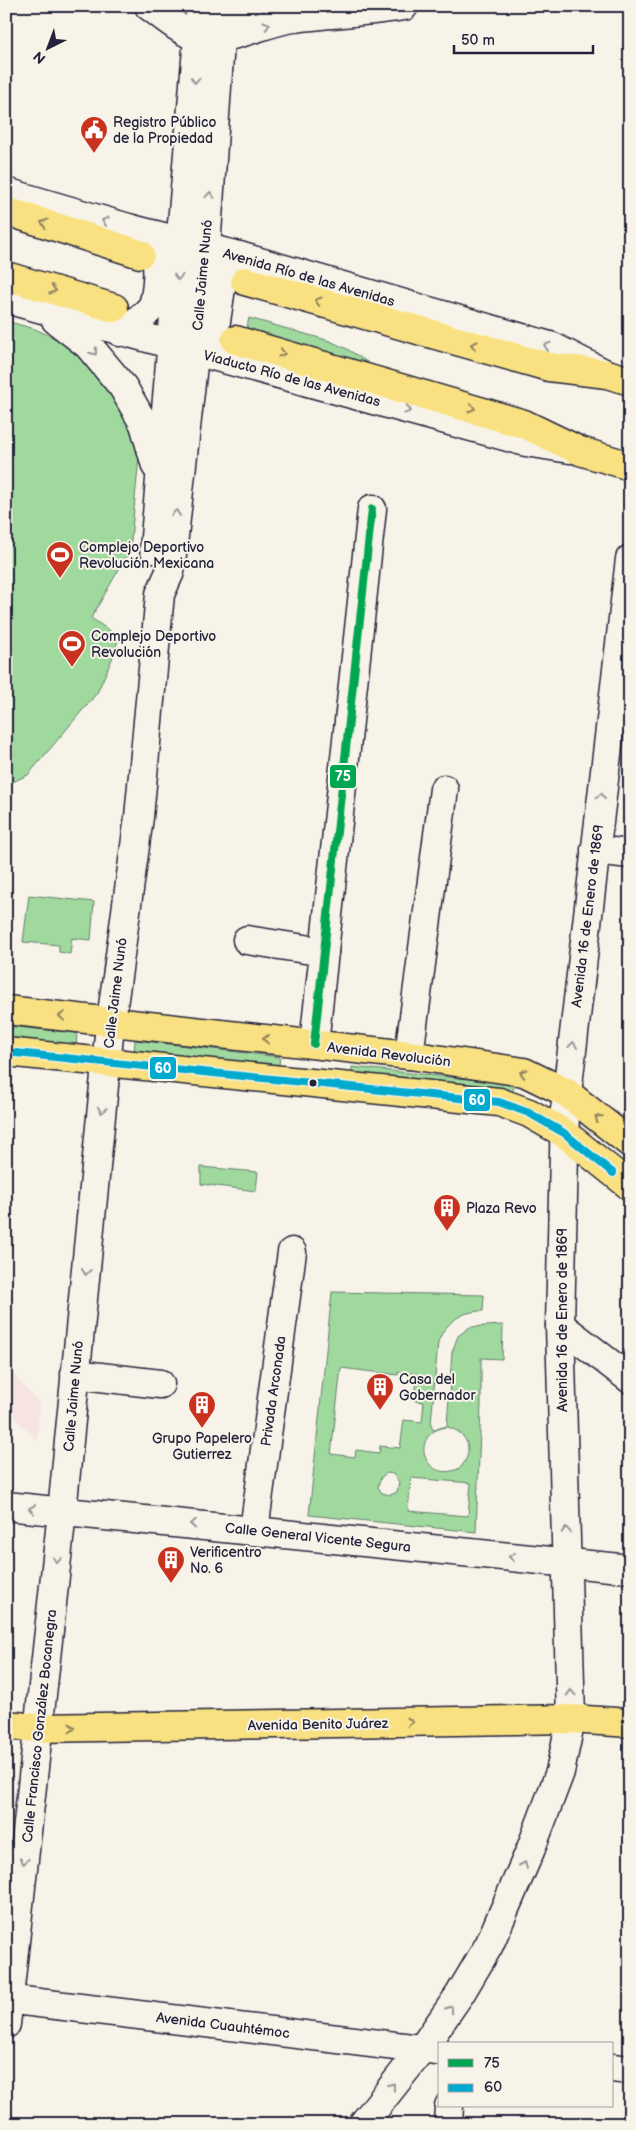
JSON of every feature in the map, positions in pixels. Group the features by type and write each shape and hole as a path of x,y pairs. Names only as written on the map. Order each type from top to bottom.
{"main road":[{"path":"6,211 136,241"},
{"path":"242,268 549,367 618,378"},
{"name":"Viaducto Río de las Avenidas","path":"6,276 117,320"},
{"name":"Viaducto Río de las Avenidas","path":"230,350 524,424 580,451 630,466"},
{"name":"Avenida Revolución","path":"6,1010 409,1055 524,1072 567,1093 630,1143"},
{"path":"6,1052 499,1102 529,1113 564,1133 630,1186"},
{"name":"Avenida Benito Juárez","path":"6,1725 38,1728 571,1719 630,1723"}],"street":[{"path":"149,6 175,25 293,18 404,6"},
{"path":"206,22 248,6"},
{"name":"Calle Jaime Nunó","path":"62,1512 110,1021 139,817 160,594 170,572 184,348 194,244 206,22"},
{"name":"Avenida Río de las Avenidas","path":"6,192 136,241 194,244 242,268"},
{"path":"117,320 143,318 153,306 158,265 154,247 136,241"},
{"path":"230,350 218,345 214,328 221,288 231,266 242,268"},
{"name":"Viaducto Río de las Avenidas","path":"6,299 42,310 117,320 184,348 230,350"},
{"path":"42,310 88,344 123,387 144,424 160,479"},
{"name":"Calle Jaime Nunó","path":"160,594 152,569 160,479 184,348"},
{"path":"314,1044 372,510"},
{"name":"Avenida 16 de Enero de 1869","path":"363,2124 431,2050 460,1994 489,1945 530,1851 560,1772 571,1719 560,1325 564,1133 595,850 623,678 630,559"},
{"path":"409,1055 444,790"},
{"path":"595,850 630,854"},
{"path":"247,940 324,952"},
{"name":"Privada Arconada","path":"254,1530 292,1252"},
{"path":"560,1325 630,1379"},
{"path":"75,1374 160,1384"},
{"name":"Calle General Vicente Segura","path":"6,1506 630,1569"},
{"name":"Calle Francisco González Bocanegra","path":"7,2007 62,1512"},
{"name":"Avenida Cuauhtémoc","path":"7,2007 431,2050"},
{"path":"614,2068 630,2070"},
{"path":"448,2124 449,2108"}],"shaded area":[{"path":"6,1365 40,1404 37,1441 6,1408"}],"green space":[{"path":"249,318 330,341 347,349 381,371 245,336"},
{"name":"Complejo Deportivo Revolución Mexicana","path":"6,321 35,329 67,344 91,363 114,388 140,447 130,550 91,618 119,637 112,659 97,693 28,775 6,785"},
{"path":"29,895 94,902 91,940 72,938 70,954 59,952 59,945 23,942"},
{"path":"6,1026 77,1033 76,1049 6,1042"},
{"path":"135,1040 280,1057 278,1071 134,1054"},
{"path":"352,1067 516,1084 510,1095 351,1079"},
{"path":"201,1167 258,1172 256,1191 201,1184"},
{"path":"332,1292 484,1295 483,1311 468,1313 455,1319 445,1329 438,1342 431,1424 433,1430 447,1426 452,1352 458,1336 470,1327 503,1325 502,1359 481,1358 476,1532 309,1515","holes":["341,1368 398,1375 398,1372 417,1374 415,1401 424,1402 422,1422 404,1420 400,1448 380,1446 379,1453 356,1450 355,1457 331,1454","447,1427 460,1433 464,1438 468,1449 465,1462 460,1468 447,1472 437,1470 430,1464 425,1456 424,1447 427,1438 435,1431","387,1473 393,1474 399,1482 397,1492 390,1495 382,1493 378,1487 381,1477","411,1478 471,1483 468,1516 408,1511"]}],"transit line":[{"name":"75","path":"314,1044 372,509"},
{"name":"60","path":"6,1052 499,1102 529,1113 564,1133 613,1173"}],"place":[{"name":"Registro Público de la Propiedad","path":"94,154"},
{"name":"Complejo Deportivo Revolución Mexicana","path":"60,579"},
{"name":"Complejo Deportivo Revolución","path":"72,668"},
{"name":"Plaza Revo","path":"447,1232"},
{"name":"Casa del Gobernador","path":"380,1411"},
{"name":"Grupo Papelero Gutierrez","path":"202,1429"},
{"name":"Verificentro No. 6","path":"171,1584"}]}
